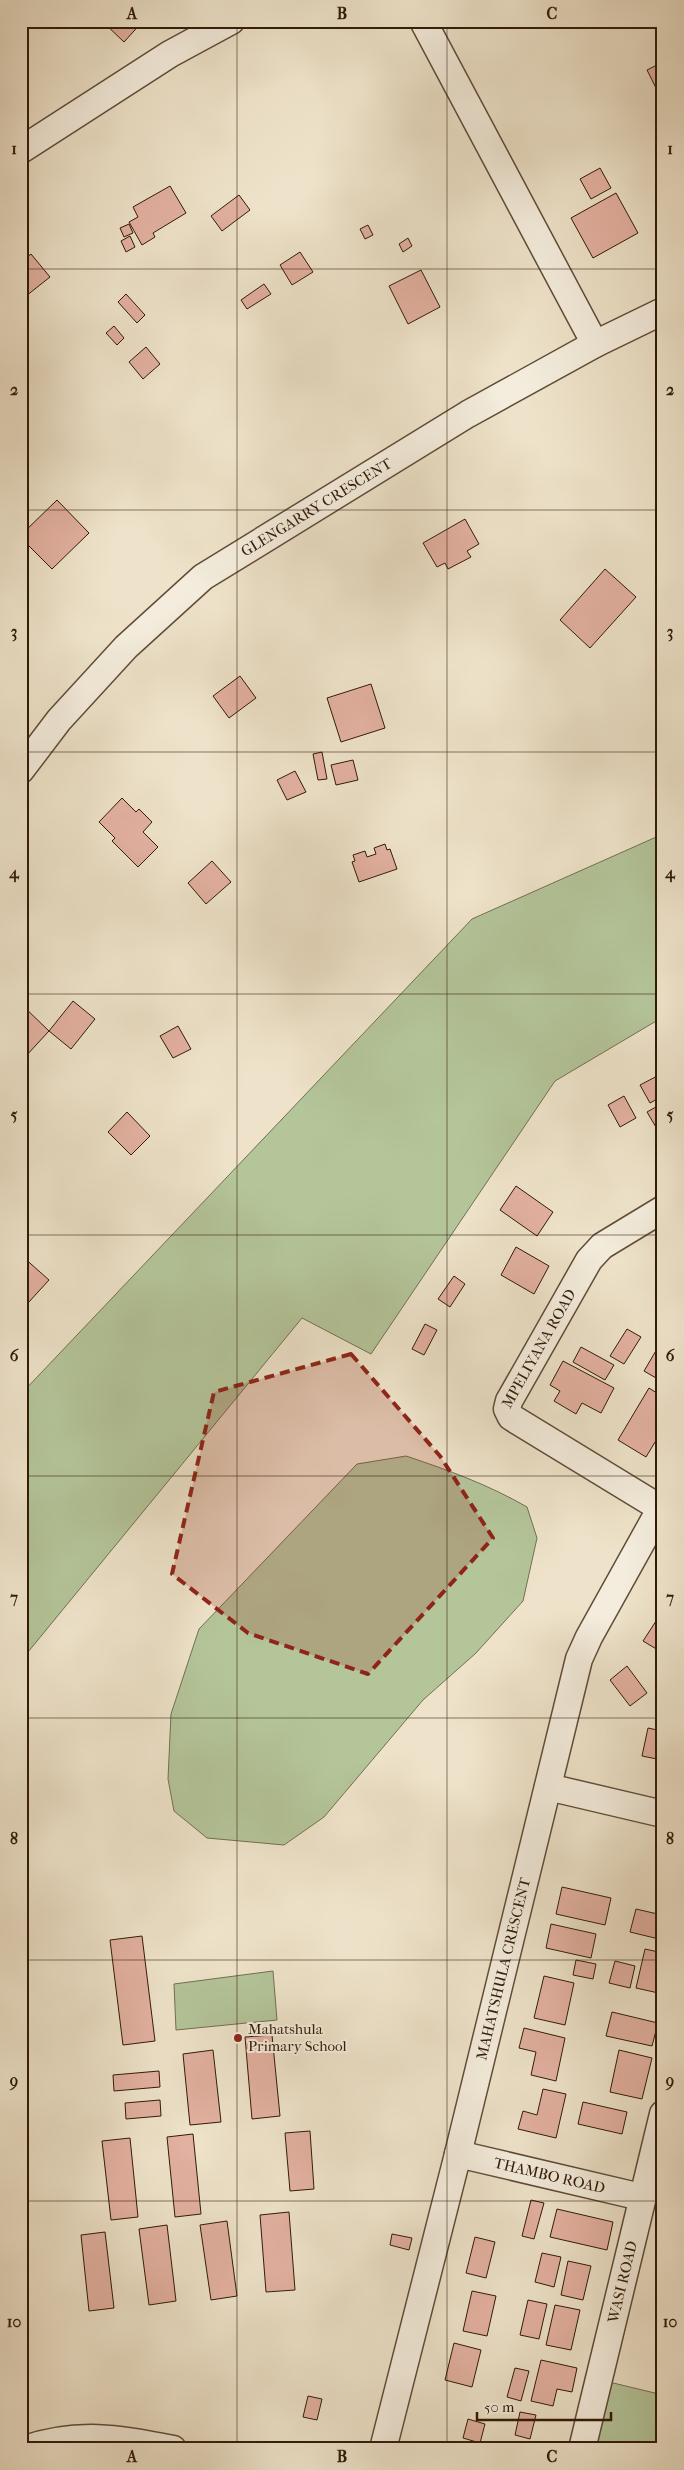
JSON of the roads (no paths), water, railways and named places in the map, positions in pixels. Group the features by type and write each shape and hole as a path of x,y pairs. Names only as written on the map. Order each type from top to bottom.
{"street":[{"path":"21,150 170,54 231,21"},
{"path":"423,21 595,344"},
{"name":"GLENGARRY CRESCENT","path":"21,770 59,720 126,647 203,576 468,414 595,344 663,311"},
{"name":"MPELIYANA ROAD","path":"661,1506 511,1417 508,1409 510,1401 589,1260 602,1246 663,1209"},
{"name":"MAHATSHULA CRESCENT","path":"383,2449 583,1648 661,1506"},
{"path":"548,1787 663,1814"},
{"name":"WASI ROAD","path":"582,2449 641,2197 663,2114"},
{"name":"THAMBO ROAD","path":"458,2154 641,2197"},
{"path":"25,2449 49,2440 95,2436 173,2449"}],"place":[{"name":"Mahatshula Primary School","path":"238,2038"}]}
